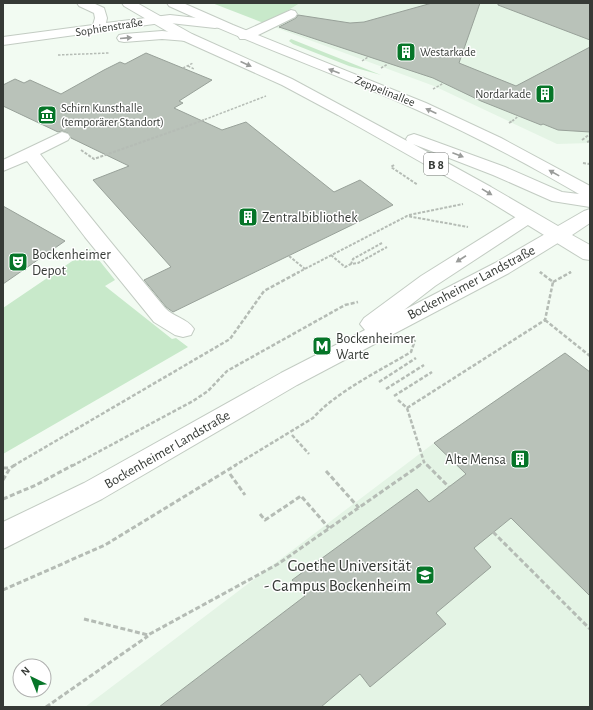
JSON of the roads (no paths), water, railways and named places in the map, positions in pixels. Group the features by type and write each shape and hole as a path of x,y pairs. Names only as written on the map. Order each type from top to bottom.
{"main road":[{"path":"83,3 100,11 102,18 98,28"},
{"name":"B 8","path":"128,3 162,21 187,38 287,82 343,112 485,191 559,234 590,254"},
{"path":"162,21 171,9 168,3"},
{"name":"Zeppelinallee","path":"173,3 215,24 396,95 466,127 532,161 590,194"},
{"path":"245,36 291,14"},
{"name":"Sophienstraße","path":"143,36 162,21"},
{"name":"Sophienstraße","path":"3,42 98,28 162,21 215,24"},
{"name":"Sophienstraße","path":"3,42 81,41 162,35 187,38"},
{"path":"343,112 499,171 558,197 590,202"},
{"path":"3,166 62,138"},
{"path":"30,153 92,233 162,317 183,329"},
{"name":"Bockenheimer Landstraße","path":"3,536 94,491 329,357 502,268 590,215"},
{"name":"Bockenheimer Landstraße","path":"329,357 428,281 528,217"}],"place":[{"name":"Westarkade","path":"406,52"},
{"name":"Nordarkade","path":"545,94"},
{"name":"Schirn Kunsthalle (temporärer Standort)","path":"47,115"},
{"name":"Zentralbibliothek","path":"248,217"},
{"name":"Bockenheimer Depot","path":"18,262"},
{"name":"Bockenheimer Warte","path":"322,346"},
{"name":"Alte Mensa","path":"520,459"},
{"name":"Goethe Universität - Campus Bockenheim","path":"425,575"}]}
